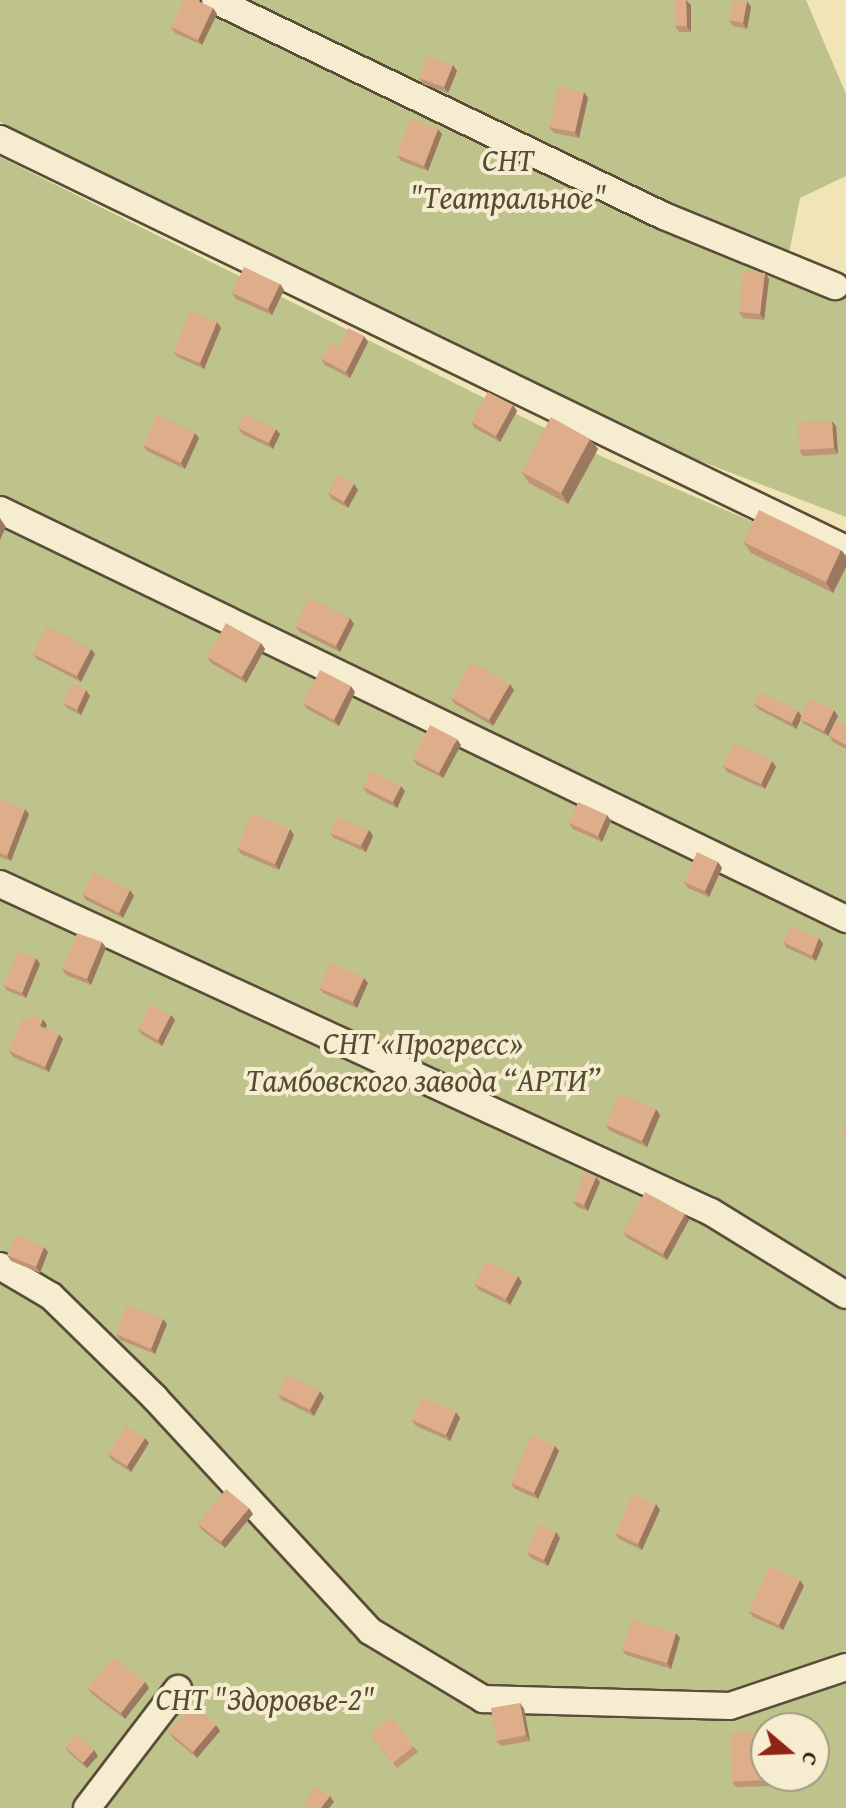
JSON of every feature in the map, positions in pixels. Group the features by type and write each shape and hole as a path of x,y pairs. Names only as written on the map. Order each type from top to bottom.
{"lane":[{"path":"215,0 664,216 835,286"},
{"path":"0,139 846,549"},
{"path":"0,510 846,919"},
{"path":"0,884 711,1212 846,1295"},
{"path":"0,1266 51,1296 155,1398 370,1631 483,1699 730,1706 846,1667"},
{"path":"87,1808 178,1689"}],"green space":[{"name":"СНТ \"Театральное\"","path":"0,0 806,0 846,94 846,176 800,198 785,274 846,293 846,517 550,403 0,122"},
{"name":"СНТ «Прогресс» Тамбовского завода “АРТИ”","path":"0,157 605,458 846,562 846,1808 0,1808"}],"building":[{"path":"184,0 196,0 213,8 198,40 171,27"},
{"path":"674,0 686,0 687,26 675,26"},
{"path":"733,0 747,1 743,23 729,20"},
{"path":"427,56 453,65 444,87 419,78"},
{"path":"559,86 584,92 575,132 549,127"},
{"path":"411,118 438,129 424,166 397,155"},
{"path":"244,267 280,284 268,309 232,293"},
{"path":"743,271 765,273 760,314 739,312"},
{"path":"191,311 217,322 200,363 173,352"},
{"path":"348,328 364,336 346,372 321,359 330,342 339,347"},
{"path":"488,392 513,405 496,436 471,422"},
{"path":"157,414 195,433 181,463 143,445"},
{"path":"244,414 276,429 269,443 238,428"},
{"path":"551,417 590,439 561,493 522,472"},
{"path":"832,421 834,448 799,450 798,422"},
{"path":"338,475 354,484 344,502 328,493"},
{"path":"759,510 841,550 826,582 743,542"},
{"path":"309,598 350,618 336,646 295,626"},
{"path":"226,623 261,643 242,677 207,657"},
{"path":"47,626 91,649 77,676 33,654"},
{"path":"471,662 510,684 489,720 451,698"},
{"path":"320,670 351,686 334,720 303,703"},
{"path":"73,683 86,690 77,710 63,703"},
{"path":"760,692 798,711 792,723 754,704"},
{"path":"810,698 834,710 824,731 800,719"},
{"path":"837,721 846,725 846,745 829,736"},
{"path":"430,725 457,739 439,773 413,759"},
{"path":"734,743 772,761 761,784 723,766"},
{"path":"371,771 401,786 393,802 363,787"},
{"path":"0,799 25,809 7,856 0,853"},
{"path":"578,802 607,815 598,836 569,823"},
{"path":"252,813 290,829 275,864 237,848"},
{"path":"337,817 369,830 361,846 330,833"},
{"path":"697,852 718,862 705,891 684,882"},
{"path":"93,872 130,890 119,913 82,894"},
{"path":"791,926 819,938 812,956 783,942"},
{"path":"77,933 102,942 87,979 62,969"},
{"path":"18,951 36,958 22,993 4,986"},
{"path":"330,962 364,978 353,1002 319,988"},
{"path":"151,1004 171,1015 158,1040 138,1029"},
{"path":"32,1015 43,1019 40,1026 59,1034 45,1067 9,1051 22,1018 29,1021"},
{"path":"619,1093 656,1109 642,1141 606,1125"},
{"path":"585,1172 596,1177 584,1205 573,1201"},
{"path":"645,1192 685,1214 663,1254 623,1232"},
{"path":"16,1235 44,1247 36,1267 7,1255"},
{"path":"486,1261 518,1276 506,1299 474,1284"},
{"path":"127,1305 163,1319 151,1349 116,1334"},
{"path":"287,1375 320,1391 310,1410 278,1394"},
{"path":"422,1397 456,1412 446,1435 412,1420"},
{"path":"126,1426 145,1438 127,1466 108,1454"},
{"path":"532,1435 555,1446 534,1493 511,1483"},
{"path":"226,1489 249,1508 221,1542 198,1524"},
{"path":"633,1493 656,1504 638,1544 615,1533"},
{"path":"539,1524 556,1532 544,1560 527,1552"},
{"path":"770,1566 800,1580 779,1625 749,1611"},
{"path":"632,1620 676,1633 667,1663 622,1650"},
{"path":"113,1657 145,1682 121,1713 88,1688"},
{"path":"520,1703 526,1735 496,1741 491,1708"},
{"path":"193,1704 216,1725 193,1752 169,1732"},
{"path":"391,1717 414,1746 393,1763 370,1735"},
{"path":"750,1732 750,1781 732,1782 730,1733"},
{"path":"75,1734 94,1750 83,1763 65,1747"},
{"path":"316,1786 330,1796 321,1808 311,1808 304,1803"}],"park label":[{"name":"СНТ \"Здоровье-2\"","path":"265,1699"}]}
